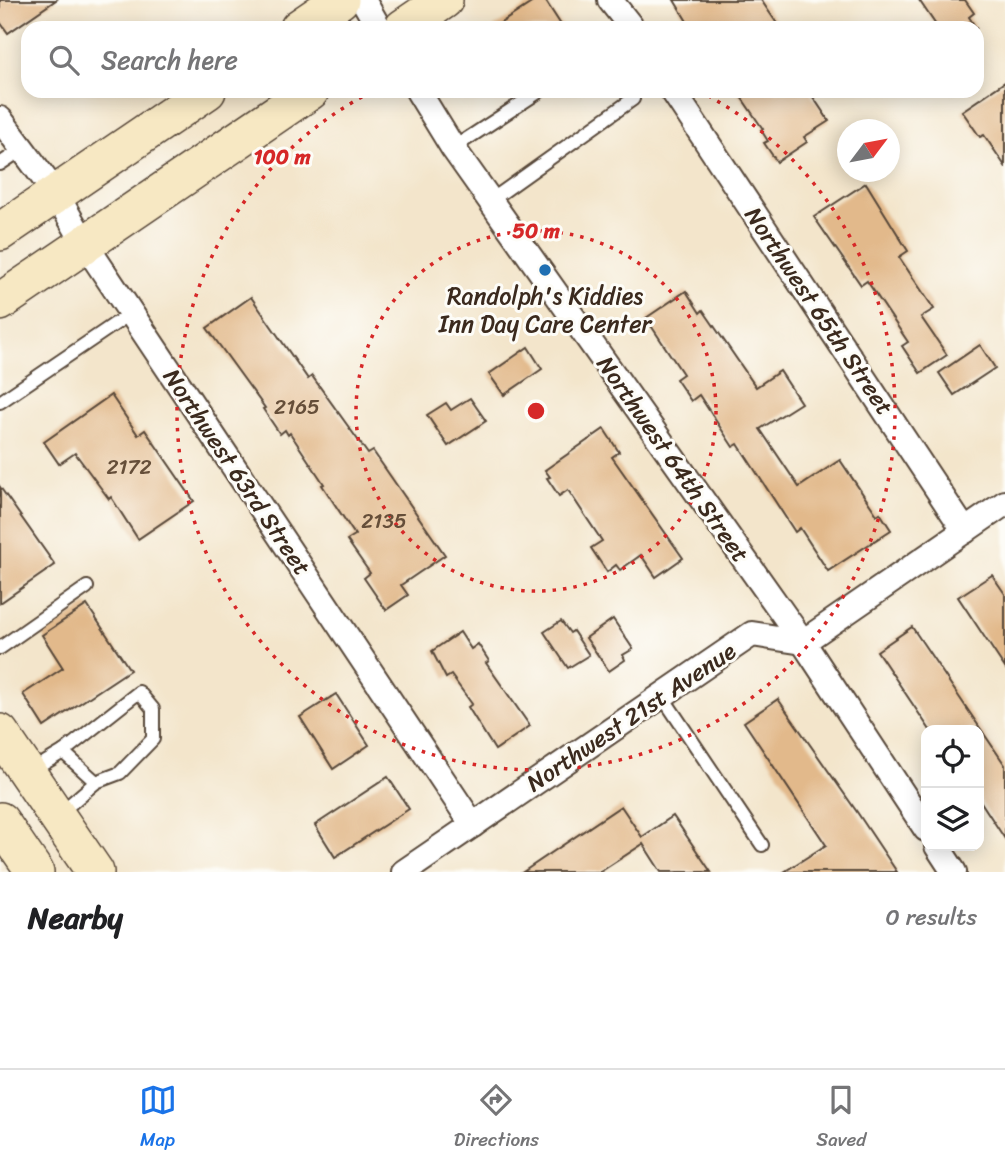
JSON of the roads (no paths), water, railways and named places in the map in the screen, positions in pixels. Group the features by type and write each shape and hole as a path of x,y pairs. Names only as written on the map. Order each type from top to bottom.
{"main road":[{"path":"309,21 340,0"},
{"path":"413,21 444,0"},
{"path":"0,232 197,98"},
{"path":"0,302 300,98"},
{"path":"0,733 95,872"},
{"path":"0,821 35,872"}],"street":[{"path":"363,0 375,21"},
{"path":"610,0 626,21"},
{"name":"Northwest 64th Street","path":"422,98 490,201 803,642 921,821"},
{"name":"Northwest 65th Street","path":"678,98 965,531"},
{"name":"Northwest 63rd Street","path":"0,119 21,150 41,171 85,244 473,825"},
{"path":"803,642 1005,503"},
{"name":"Northwest 21st Avenue","path":"404,872 752,634 803,642"},
{"path":"940,851 954,872"}],"lane":[{"path":"453,148 529,98"},
{"path":"490,201 633,99"},
{"path":"0,164 21,150"},
{"path":"0,402 131,313"},
{"path":"0,648 87,587"},
{"path":"28,772 63,752 139,692 153,709 153,739 120,773 96,782 57,816"},
{"path":"662,696 762,845"},
{"path":"63,752 96,782"}],"place":[{"name":"Randolph's Kiddies Inn Day Care Center","path":"545,270"}]}
